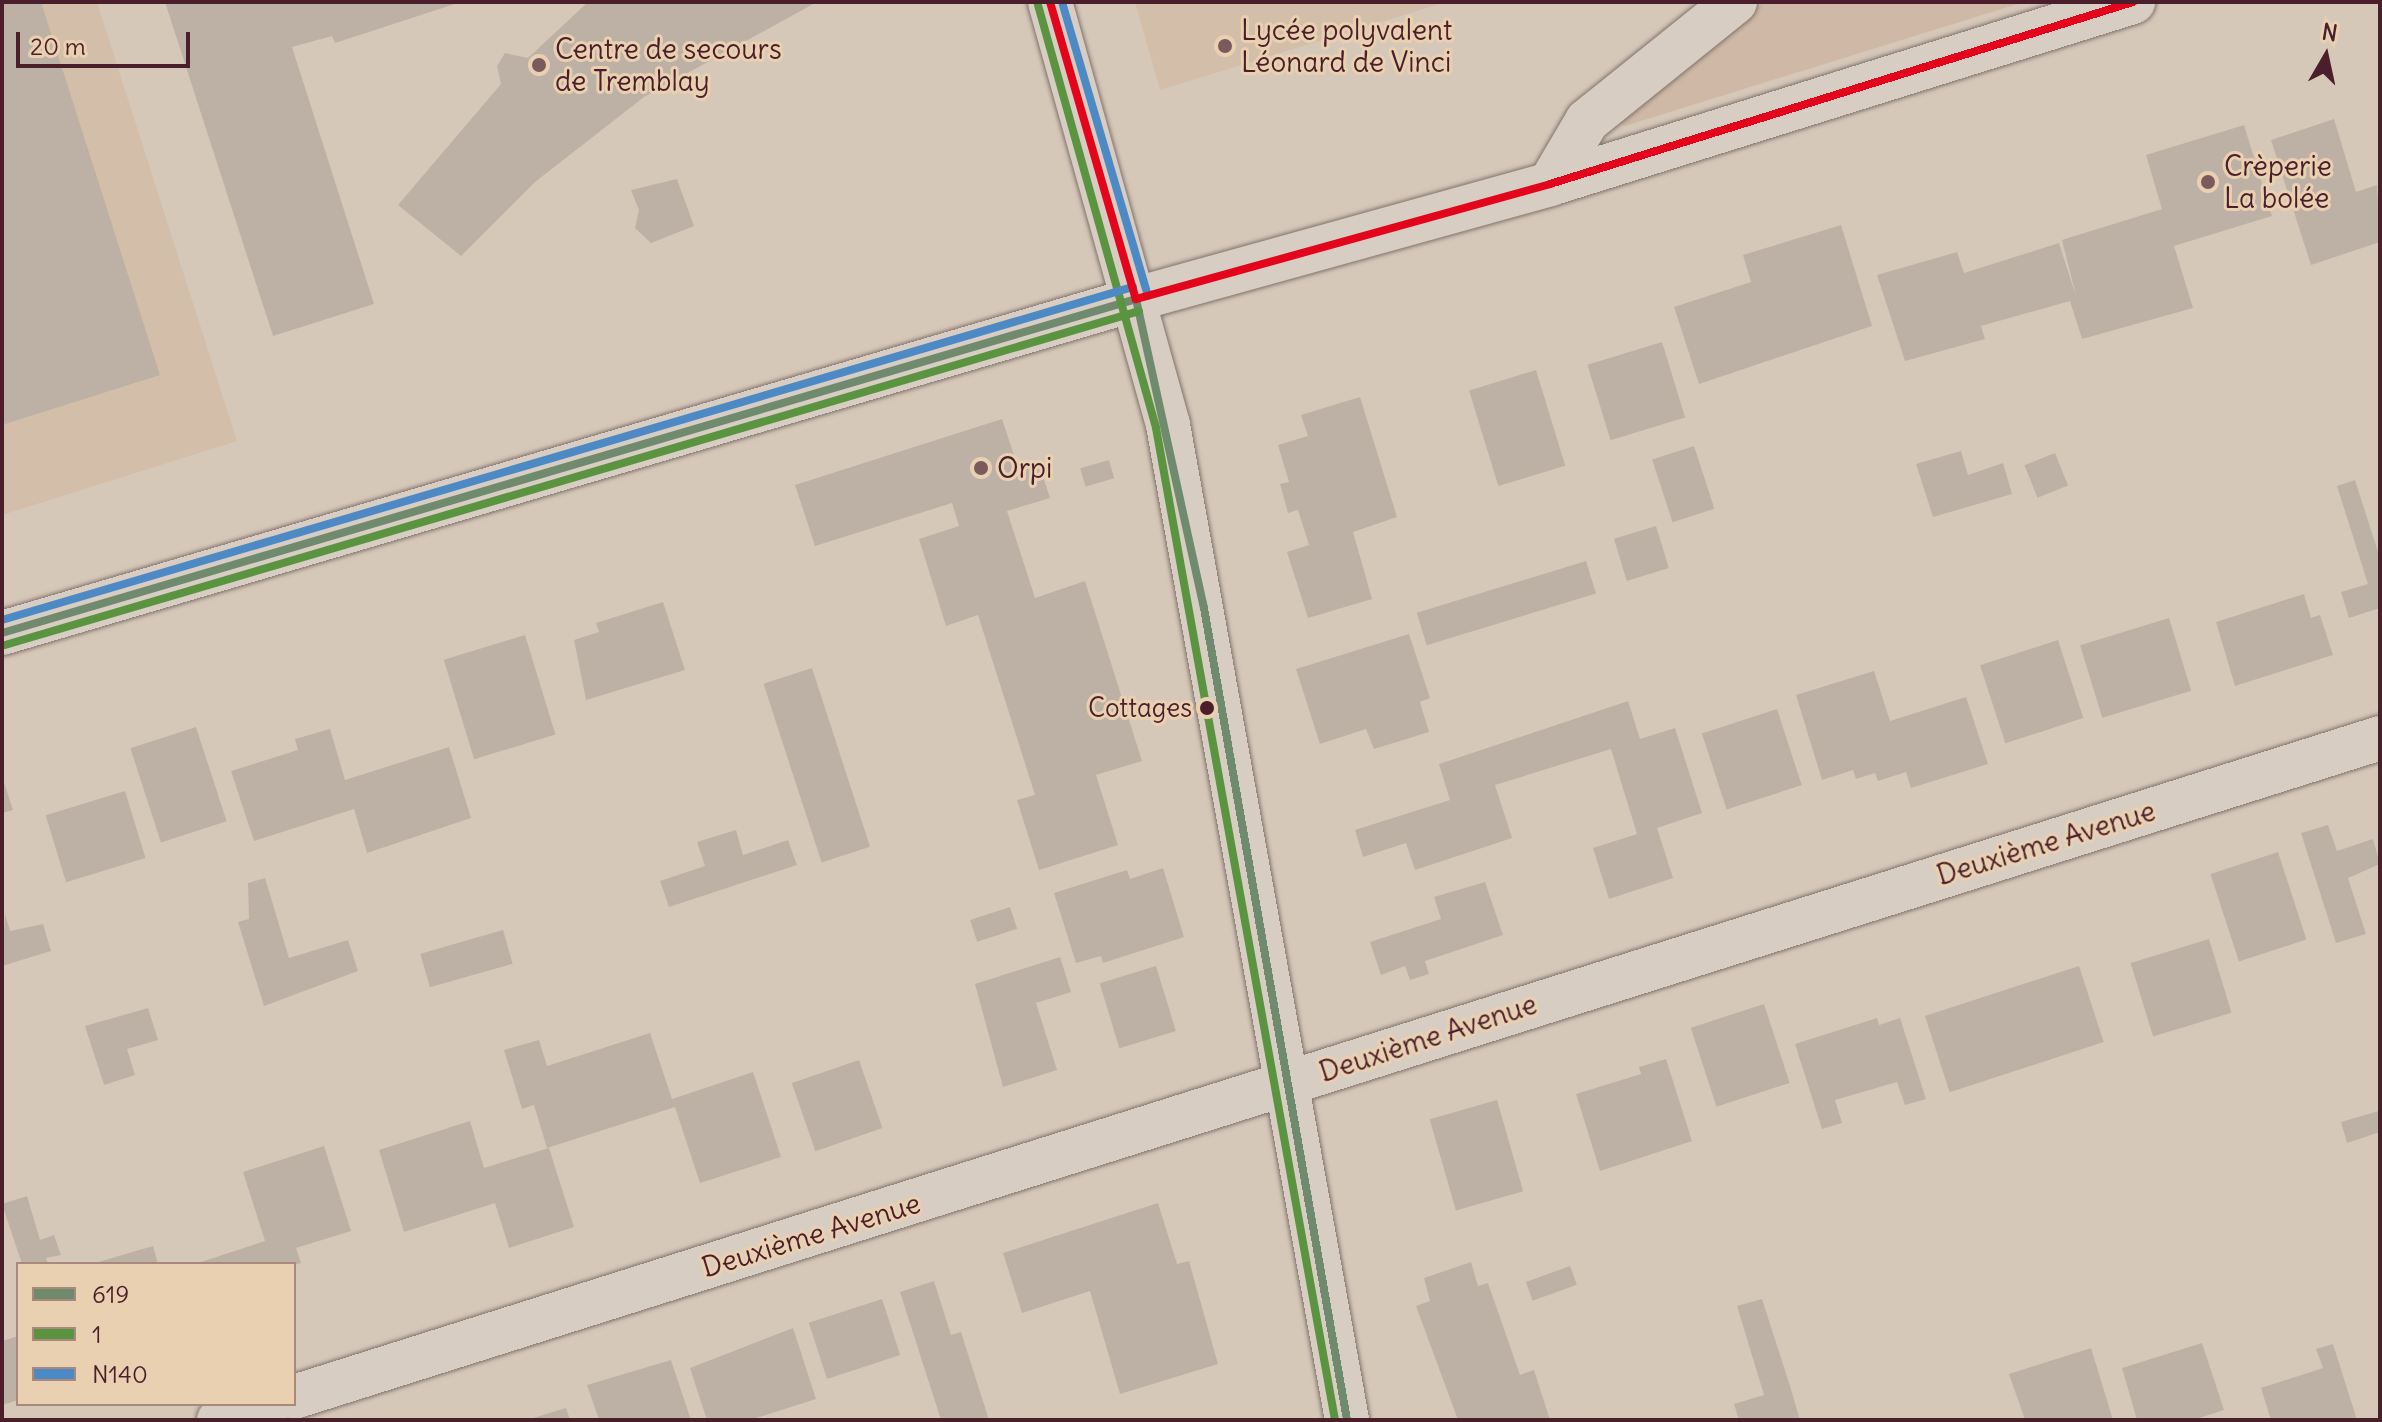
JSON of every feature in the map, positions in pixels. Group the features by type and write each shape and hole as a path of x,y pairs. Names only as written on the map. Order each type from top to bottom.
{"street":[{"path":"1050,2 1136,299 1204,608 1290,1082 1347,1420"},
{"path":"1550,184 1587,121 1735,2"},
{"path":"2,633 1136,299 1550,184 2133,2"},
{"name":"Deuxième Avenue","path":"296,1396 2380,738"},
{"path":"219,1420 264,1406"}],"shaded area":[{"path":"2,2 97,2 237,441 2,515"},
{"name":"Lycée polyvalent Léonard de Vinci","path":"1135,2 1446,2 1160,90"},
{"path":"1764,2 2024,2 1625,126 1619,122"}],"building":[{"path":"2,2 41,2 160,375 2,425"},
{"path":"165,2 461,2 335,43 332,36 292,47 374,304 273,336"},
{"path":"588,2 817,2 644,97 535,182 461,256 398,205 501,84 497,66 505,53 528,58"},
{"path":"2334,119 2356,192 2377,185 2380,242 2311,265 2271,140"},
{"path":"2244,125 2272,216 2174,246 2193,308 2082,339 2070,301 1981,326 1985,339 1905,361 1877,275 1957,252 1964,273 2059,243 2076,296 2062,240 2162,209 2146,155"},
{"path":"677,179 694,226 651,243 635,228 639,210 631,190"},
{"path":"1841,225 1872,326 1699,384 1674,307 1751,282 1743,255"},
{"path":"1662,342 1685,418 1611,440 1587,365"},
{"path":"1536,370 1565,466 1498,486 1469,390"},
{"path":"1360,397 1397,517 1353,532 1372,599 1308,618 1287,552 1309,545 1298,510 1288,513 1280,484 1289,482 1278,445 1308,436 1301,415"},
{"path":"1002,419 1018,467 1038,461 1050,498 1007,511 1035,598 1085,581 1142,761 1096,775 1118,845 1039,870 1017,800 1035,795 978,615 946,626 919,539 959,526 952,503 815,546 795,485"},
{"path":"1694,446 1714,509 1673,522 1652,460"},
{"path":"1961,451 1968,475 2003,463 2012,494 1933,517 1916,464"},
{"path":"2055,453 2068,485 2038,498 2024,465"},
{"path":"1109,460 1114,478 1085,487 1080,468"},
{"path":"2355,480 2380,558 2380,608 2349,618 2341,592 2368,584 2337,486"},
{"path":"1656,526 1669,568 1627,581 1614,539"},
{"path":"1586,561 1596,594 1427,645 1417,613"},
{"path":"2304,594 2311,618 2320,615 2333,655 2235,686 2216,622"},
{"path":"663,602 685,670 586,700 574,640 599,632 596,623"},
{"path":"2169,618 2191,691 2102,718 2080,645"},
{"path":"1409,634 1430,698 1420,702 1429,732 1374,749 1366,729 1320,744 1296,669"},
{"path":"525,635 555,734 474,759 444,660"},
{"path":"2058,640 2083,718 2005,743 1980,665"},
{"path":"812,668 870,847 822,863 763,684"},
{"path":"1874,671 1890,721 1966,697 1988,764 1911,788 1906,772 1878,781 1875,773 1856,779 1853,770 1822,780 1796,695"},
{"path":"1628,701 1640,739 1675,728 1702,813 1657,828 1673,878 1609,899 1593,848 1637,834 1611,749 1495,785 1512,838 1415,870 1406,843 1363,857 1355,830 1450,800 1439,764"},
{"path":"1777,709 1802,785 1727,809 1702,733"},
{"path":"196,727 227,821 161,842 130,748"},
{"path":"330,729 345,780 449,747 471,818 367,853 354,809 254,841 231,771 298,750 295,739"},
{"path":"2,776 13,810 2,813"},
{"path":"125,791 145,858 66,882 46,815"},
{"path":"2328,825 2337,851 2373,839 2380,864 2348,878 2366,934 2336,943 2301,833"},
{"path":"736,830 743,855 788,840 797,865 669,907 660,881 705,866 697,842"},
{"path":"2278,852 2306,939 2239,961 2210,874"},
{"path":"1163,868 1184,937 1103,963 1101,956 1076,963 1054,893 1127,870 1130,879"},
{"path":"265,878 289,958 348,940 358,971 264,1006 238,922 249,919 248,883"},
{"path":"1485,882 1503,935 1425,961 1429,974 1410,980 1405,966 1381,975 1370,942 1441,919 1434,897"},
{"path":"1010,907 1017,929 977,942 970,920"},
{"path":"5,914 10,931 43,924 51,951 2,966"},
{"path":"503,930 513,964 430,987 420,954"},
{"path":"2209,939 2232,1013 2153,1037 2131,963"},
{"path":"1060,957 1071,992 1036,1003 1057,1070 1003,1087 975,984"},
{"path":"1156,966 1176,1031 1119,1048 1100,983"},
{"path":"2079,966 2104,1042 1950,1092 1925,1016"},
{"path":"1764,1004 1790,1083 1716,1107 1691,1028"},
{"path":"148,1008 158,1040 127,1049 135,1075 104,1085 85,1026"},
{"path":"1877,1018 1879,1025 1900,1018 1926,1099 1905,1105 1897,1082 1835,1100 1842,1123 1822,1129 1795,1044"},
{"path":"650,1033 672,1099 753,1072 781,1157 700,1183 675,1107 547,1148 534,1105 522,1109 504,1050 539,1040 547,1066"},
{"path":"1666,1059 1692,1141 1600,1171 1576,1094 1641,1074 1639,1067"},
{"path":"859,1060 882,1128 815,1151 792,1083"},
{"path":"1497,1100 1523,1191 1456,1211 1430,1119"},
{"path":"2379,1111 2380,1132 2347,1143 2341,1122"},
{"path":"470,1121 484,1168 549,1148 574,1227 509,1248 495,1203 404,1232 379,1150"},
{"path":"324,1146 351,1231 296,1248 301,1263 296,1264 296,1262 201,1262 265,1241 243,1172"},
{"path":"27,1196 40,1240 54,1235 61,1255 46,1258 47,1262 21,1262 2,1204"},
{"path":"1158,1203 1177,1264 1189,1261 1218,1364 1120,1394 1090,1291 1022,1313 1003,1253"},
{"path":"153,1246 157,1262 98,1262"},
{"path":"1471,1262 1478,1286 1488,1283 1520,1375 1534,1370 1550,1420 1458,1420 1416,1306 1430,1301 1424,1278"},
{"path":"1570,1266 1577,1285 1533,1301 1526,1282"},
{"path":"934,1281 951,1335 961,1332 989,1420 941,1420 900,1292"},
{"path":"882,1299 900,1355 827,1379 809,1323"},
{"path":"1762,1299 1800,1420 1739,1420 1734,1404 1764,1395 1737,1306"},
{"path":"793,1328 816,1399 750,1420 707,1420 690,1368"},
{"path":"16,1337 16,1401 2,1405 2,1341"},
{"path":"2202,1343 2224,1410 2193,1420 2137,1420 2122,1368"},
{"path":"2333,1344 2357,1420 2271,1420 2261,1388 2323,1368 2316,1349"},
{"path":"2091,1348 2113,1420 2025,1420 2009,1374"},
{"path":"671,1360 691,1420 599,1420 587,1385"},
{"path":"566,1408 570,1420 530,1420 530,1419"}],"transit line":[{"path":"1050,2 1136,299"},
{"name":"N140","path":"1062,2 1148,296"},
{"path":"1136,299 1550,184 2133,2"},
{"name":"1","path":"1038,5 1156,428 1335,1420"},
{"name":"N140","path":"2,620 1133,287"},
{"name":"619","path":"1136,299 1204,608 1347,1420"},
{"name":"619","path":"2,633 1136,299"},
{"name":"1","path":"5,645 1139,311"}],"place":[{"name":"Lycée polyvalent Léonard de Vinci","path":"1225,46"},
{"name":"Centre de secours de Tremblay","path":"539,65"},
{"name":"Crèperie La bolée","path":"2208,182"},
{"name":"Orpi","path":"981,468"},
{"name":"Cottages","path":"1207,708"}]}
